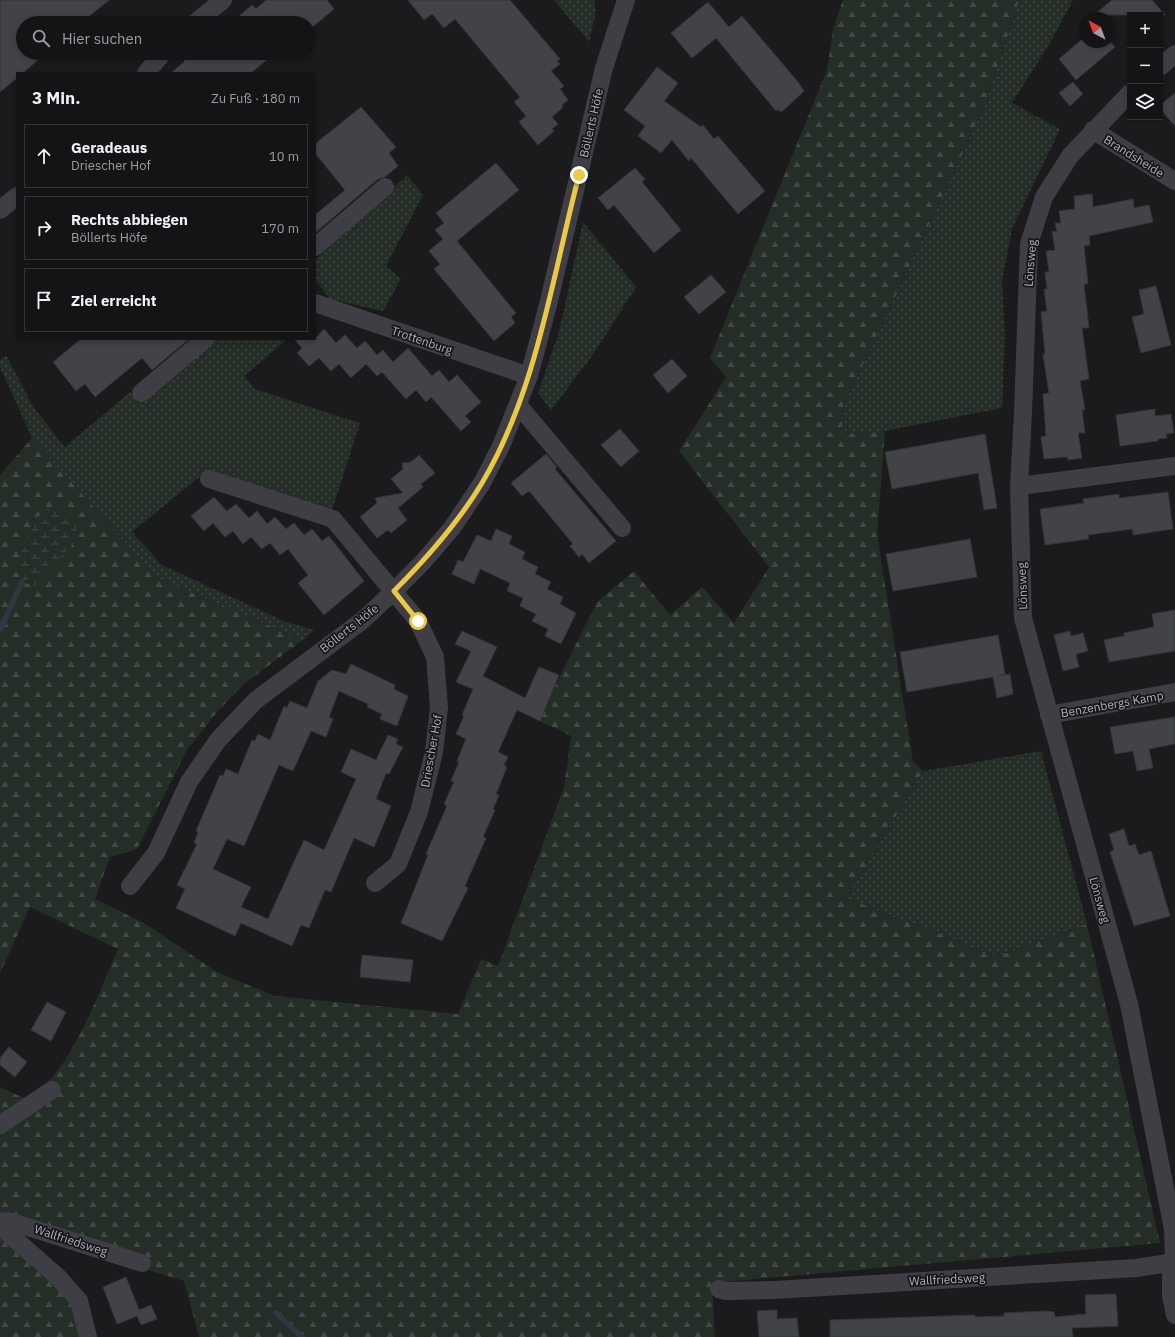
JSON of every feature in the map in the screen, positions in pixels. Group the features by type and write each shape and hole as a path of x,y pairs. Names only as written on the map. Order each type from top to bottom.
{"street":[{"path":"204,16 223,0"},
{"name":"Böllerts Höfe","path":"130,886 156,853 189,782 218,740 256,700 363,620 394,591 422,563 452,528 478,490 501,446 529,376 548,305 604,68 626,0"},
{"path":"1163,64 1175,54"},
{"path":"147,72 157,60"},
{"name":"Lönsweg","path":"1127,96 1093,130 1070,156 1044,197 1029,244 1024,413 1018,486 1023,618 1129,1004 1173,1229 1174,1262 1171,1274 1171,1296 1175,1315"},
{"name":"Brandsheide","path":"1093,130 1175,182"},
{"path":"316,246 385,187"},
{"path":"0,210 16,197"},
{"name":"Trottenburg","path":"316,304 529,376"},
{"path":"141,393 205,340"},
{"path":"518,406 622,528"},
{"path":"1018,486 1175,466"},
{"name":"Driescher Hof","path":"209,479 333,519 418,621 435,657 439,708 434,752 419,812 398,864 375,883"},
{"name":"Benzenbergs Kamp","path":"1050,715 1175,692"},
{"path":"0,1125 52,1090"},
{"name":"Wallfriedsweg","path":"0,1221 12,1222 142,1263"},
{"path":"0,1226 59,1278 79,1301 88,1337"},
{"name":"Wallfriedsweg","path":"718,1289 726,1291 774,1290 1128,1268 1174,1262"}],"green space":[{"path":"554,0 594,0 596,12 589,42"},
{"path":"843,0 1019,0 983,110 843,407 841,434 885,431 877,534 913,762 923,771 846,898 998,956 1087,924 1160,1243 712,1283 715,1337 199,1337 184,1281 16,1229 87,1296 94,1337 0,1337 0,1087 26,1099 44,1086 57,1071 68,1056 87,1020 118,949 30,907 0,973 0,475 32,438 156,577 303,640 244,684 217,712 187,750 137,849 110,857 95,899 144,923 217,972 275,996 458,1014 481,959 498,966 564,787 571,736 538,720 597,602 634,571 670,615 702,587 734,623 769,567 679,451 726,377 710,358 827,70 833,29"},
{"path":"1019,0 1073,0 1050,43 1012,103 1060,129 1012,229 1002,281 1005,334 1002,408 885,431 840,434 843,407 983,110"},
{"path":"407,175 423,195 386,266 401,279 383,311 330,299 316,280 316,259"},
{"path":"583,222 636,287 594,353 551,410 538,393 559,332"},
{"path":"214,340 286,340 244,376 255,389 360,423 332,510 203,474 132,532 162,565 286,622 314,630 303,640 156,577 32,438 0,367 0,360 6,355 34,408 65,447 130,392 138,403"},
{"path":"50,508 77,520 74,543 35,586 22,582 20,553 39,515"},
{"path":"1041,751 1087,924 998,956 846,898 923,771"}],"building":[{"path":"0,0 109,0 90,16 16,16 16,60 38,60 24,72 16,72 16,79 0,92"},
{"path":"266,0 327,0 334,9 316,24 316,16 239,16 252,5 256,9"},
{"path":"408,0 510,0 560,59 557,61 560,64 551,71 564,86 560,89 568,100 552,117 558,124 552,129 554,131 538,145 519,122 526,116 514,102 520,97 455,19 444,28 432,14 424,20"},
{"path":"1112,0 1152,0 1162,12 1127,12 1127,15 1115,15 1115,12 1098,12"},
{"path":"708,2 729,27 742,16 798,82 804,91 784,110 780,112 778,109 776,111 716,38 692,58 671,33"},
{"path":"1079,42 1079,48 1114,48 1076,80 1059,59"},
{"path":"184,60 267,60 252,72 172,72 185,61"},
{"path":"657,67 678,83 664,101 701,127 703,125 714,139 718,136 765,191 738,214 691,158 689,161 672,140 661,153 638,136 645,126 624,110"},
{"path":"1073,82 1083,94 1070,106 1059,93"},
{"path":"1175,93 1175,126 1163,112 1163,103"},
{"path":"361,107 396,147 389,153 398,166 385,177 378,179 316,232 316,214 345,190 316,154 316,143"},
{"path":"496,163 519,190 457,241 516,313 511,317 515,323 494,341 434,269 440,264 429,251 443,239 435,230 444,223 436,213"},
{"path":"635,168 645,179 642,182 681,230 654,253 614,205 608,210 598,198"},
{"path":"1092,194 1093,207 1133,199 1134,208 1149,205 1153,222 1089,236 1090,245 1084,246 1088,284 1084,284 1089,328 1082,328 1089,379 1080,381 1085,410 1082,410 1085,433 1078,433 1082,458 1068,460 1067,457 1044,459 1041,437 1046,436 1043,394 1049,393 1043,355 1045,354 1041,312 1047,311 1044,289 1047,289 1045,272 1049,272 1046,251 1055,250 1052,232 1057,231 1055,223 1061,223 1059,211 1075,209 1074,196"},
{"path":"711,275 726,292 699,314 684,297"},
{"path":"1156,286 1171,345 1141,353 1132,317 1144,314 1139,290"},
{"path":"324,329 336,343 345,335 357,348 365,341 377,355 383,350 393,362 408,348 432,376 439,370 449,382 457,375 481,402 465,416 471,422 461,431 431,397 426,402 416,390 406,399 382,372 377,376 366,364 351,378 339,364 331,371 319,358 309,366 297,353 302,348 295,340 316,340 316,338"},
{"path":"80,340 188,340 152,370 142,358 95,397 85,384 76,391 53,362"},
{"path":"672,359 687,376 668,393 653,375"},
{"path":"1155,409 1155,416 1171,414 1174,433 1166,434 1167,438 1158,439 1158,441 1120,446 1116,415"},
{"path":"620,429 639,451 621,467 601,445"},
{"path":"985,434 997,508 984,510 978,473 892,489 885,452"},
{"path":"546,454 557,467 555,469 616,541 589,563 582,554 579,557 570,546 573,544 529,491 522,496 511,483"},
{"path":"419,455 435,473 421,484 423,487 398,508 407,520 391,533 388,530 377,538 360,517 377,503 375,498 403,493 391,479 403,469 402,463 411,462"},
{"path":"1168,492 1173,529 1133,535 1132,529 1088,535 1089,539 1045,545 1040,509 1084,503 1083,499 1119,494 1119,498"},
{"path":"214,497 227,511 236,504 249,518 257,511 267,524 275,517 286,529 294,523 304,535 312,529 322,541 329,536 364,581 324,615 298,583 308,575 288,549 280,555 270,543 262,549 251,537 243,544 233,531 225,537 213,523 204,531 191,516"},
{"path":"496,529 512,536 509,544 525,552 522,559 538,567 535,574 551,582 547,589 563,597 560,604 576,613 561,644 545,636 548,629 532,621 536,614 520,606 523,598 507,591 510,583 480,569 474,584 452,574 458,560 463,562 477,535 491,541"},
{"path":"970,539 977,577 893,591 886,554"},
{"path":"1175,610 1175,651 1109,662 1104,640 1124,636 1124,633 1154,627 1152,614"},
{"path":"462,631 497,647 483,676 525,698 539,667 559,675 540,721 517,710 498,752 508,757 504,765 507,767 496,794 499,795 493,809 495,810 483,837 486,838 465,886 468,888 442,941 401,923 428,855 426,854 447,806 444,804 454,782 451,781 466,739 456,734 473,689 456,682 471,651 455,644"},
{"path":"1070,631 1071,636 1083,633 1088,651 1076,654 1079,667 1063,671 1054,635"},
{"path":"998,635 1005,674 998,676 1010,674 1013,694 997,698 993,677 907,692 900,652"},
{"path":"351,664 395,685 394,689 408,696 397,726 380,719 382,714 367,707 368,704 339,691 329,717 333,719 326,737 311,731 293,771 279,765 244,846 227,839 213,869 251,887 241,907 268,919 304,840 324,850 356,779 341,772 351,749 376,760 388,735 398,739 396,744 403,747 389,774 386,773 376,799 391,806 374,847 354,838 331,892 325,890 309,928 301,925 292,946 241,923 235,936 176,908 185,889 177,885 197,844 194,843 198,832 196,831 220,775 223,776 226,769 238,774 252,740 255,741 258,734 270,740 284,706 287,708 290,701 307,708 318,681 332,670 346,674"},
{"path":"1175,717 1175,744 1149,749 1153,768 1137,771 1133,751 1115,754 1110,727"},
{"path":"1124,829 1129,846 1135,844 1139,855 1151,851 1170,916 1134,926 1110,852 1114,850 1109,834"},
{"path":"362,955 413,960 410,982 360,977"},
{"path":"47,1002 66,1012 51,1041 31,1030"},
{"path":"9,1047 27,1062 15,1077 0,1065 0,1058"},
{"path":"126,1277 139,1310 151,1305 157,1319 141,1325 137,1316 117,1324 103,1287"},
{"path":"1116,1294 1118,1326 1072,1328 1073,1337 830,1337 830,1320 975,1315 975,1317 1004,1316 1004,1313 1045,1311 1054,1312 1055,1317 1086,1314 1085,1295"},
{"path":"777,1310 777,1319 797,1318 799,1337 759,1337 757,1311"}],"waterway":[{"path":"0,630 22,582"},
{"path":"276,1313 302,1337"}],"route":[{"path":"418,621 394,591 422,563 452,528 482,483 501,446 529,376 548,305 579,175"}]}
